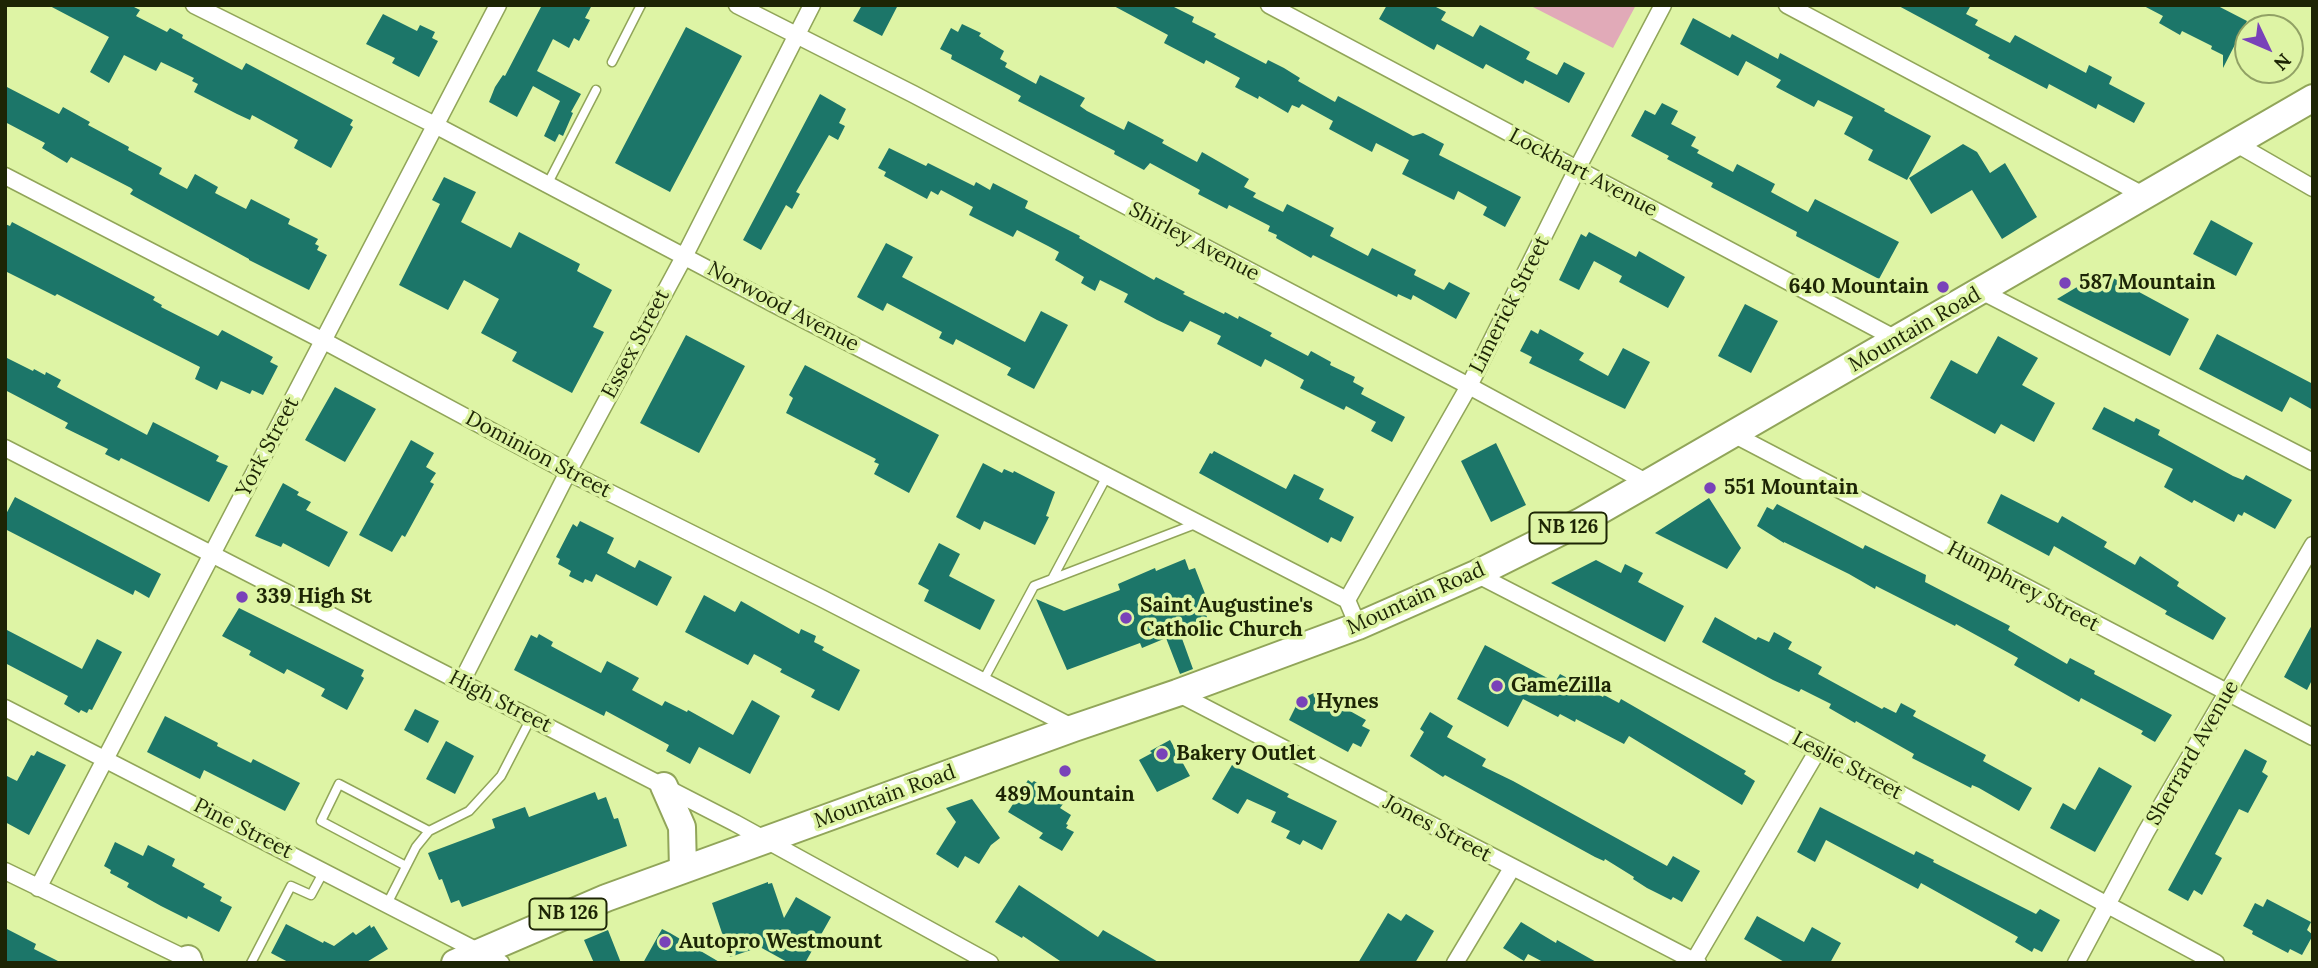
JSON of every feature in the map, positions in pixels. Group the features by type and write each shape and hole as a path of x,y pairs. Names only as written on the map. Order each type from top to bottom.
{"main road":[{"name":"Mountain Road","path":"455,963 490,957 606,898 1357,626 1476,574 1648,483 2313,98"},
{"path":"664,786 682,827 683,870"}],"street":[{"name":"Norwood Avenue","path":"194,5 435,125 774,304 1347,600"},
{"name":"York Street","path":"38,888 498,5"},
{"name":"Shirley Avenue","path":"737,5 913,94 1648,483"},
{"name":"Essex Street","path":"461,683 568,472 685,255 812,5"},
{"name":"Lockhart Avenue","path":"1269,5 1898,340"},
{"name":"Limerick Street","path":"1347,600 1469,386 1577,169 1663,5"},
{"path":"1787,5 2145,196"},
{"path":"2235,143 2313,188"},
{"name":"Dominion Street","path":"5,176 324,341 568,472 1074,728"},
{"path":"1981,291 2313,463"},
{"name":"Humphrey Street","path":"1733,434 2313,737"},
{"name":"High Street","path":"5,448 766,839 990,963"},
{"name":"Sherrard Avenue","path":"2076,963 2146,832 2313,545"},
{"name":"Leslie Street","path":"1476,574 1818,750 2216,963"},
{"path":"1347,600 1357,626"},
{"name":"Jones Street","path":"1177,693 1512,869 1696,962"},
{"name":"Pine Street","path":"5,708 490,957"},
{"path":"1696,962 1818,750"},
{"path":"1455,963 1512,869"},
{"path":"5,871 190,962"}],"lane":[{"path":"612,62 641,5"},
{"path":"548,184 596,90"},
{"path":"1052,579 1107,476"},
{"path":"983,681 1034,586 1198,523"},
{"path":"387,904 416,847 429,831 469,811 501,776 531,718"},
{"path":"406,866 321,821 340,784 429,831"},
{"path":"251,963 291,886 311,895 324,871"}],"shaded area":[{"path":"1529,5 1636,5 1613,48"}],"building":[{"path":"48,5 130,5 140,10 136,16 167,32 170,28 183,35 182,38 242,70 246,63 353,120 350,125 353,127 331,168 294,148 298,140 252,115 250,120 194,92 198,84 192,81 194,78 161,62 156,71 124,55 109,83 90,72 109,37"},
{"path":"542,5 592,5 585,18 590,20 579,41 574,38 569,48 553,39 537,71 581,94 571,112 573,113 563,136 559,134 555,142 544,136 560,101 533,86 517,117 489,102"},
{"path":"862,5 898,5 882,36 853,21"},
{"path":"1112,5 1170,5 1194,17 1192,22 1216,34 1214,37 1266,64 1268,60 1284,68 1300,78 1298,81 1335,102 1338,96 1413,136 1423,133 1444,144 1439,155 1521,197 1505,227 1483,215 1487,207 1458,191 1454,200 1402,174 1409,160 1376,143 1372,152 1329,129 1333,121 1302,104 1299,108 1292,105 1288,113 1259,96 1258,99 1235,87 1240,78 1206,60 1204,64 1164,43 1168,35"},
{"path":"1387,5 1432,5 1446,12 1441,20 1473,37 1480,25 1530,52 1526,59 1557,75 1564,62 1585,73 1569,103 1525,80 1523,84 1486,64 1483,69 1437,44 1434,50 1379,19"},
{"path":"1897,5 1971,5 1966,14 1978,20 1975,25 2010,43 2015,35 2086,73 2089,65 2112,77 2109,84 2145,103 2134,123 2098,104 2096,109 2049,84 2047,89"},
{"path":"2142,5 2216,5 2234,14 2234,46 2223,68 2223,55 2211,49 2212,46 2182,31 2180,35 2159,23 2163,16"},
{"path":"383,14 417,31 420,25 435,32 432,38 438,41 419,77 392,63 395,58 366,44"},
{"path":"1693,18 1730,38 1732,34 1778,59 1780,53 1931,136 1907,180 1868,160 1873,150 1844,134 1853,117 1818,100 1814,107 1776,87 1781,80 1746,61 1738,76 1680,44"},
{"path":"962,24 981,33 979,36 1004,51 1000,59 1007,63 1005,67 1036,84 1040,75 1085,98 1080,106 1087,111 1124,130 1128,121 1197,162 1202,152 1249,179 1244,187 1256,193 1253,197 1283,212 1287,204 1334,228 1330,236 1368,256 1372,248 1416,270 1414,275 1444,290 1449,282 1470,293 1456,319 1413,295 1411,300 1398,294 1397,297 1313,255 1311,258 1276,238 1277,235 1268,231 1270,226 1229,205 1227,209 1198,194 1200,190 1150,163 1144,170 1114,154 1115,151 1018,101 1021,96 951,59 952,55 940,49 951,28 958,32"},
{"path":"686,27 742,56 670,192 615,163"},
{"path":"5,86 59,114 63,107 90,122 88,125 162,168 159,174 187,189 195,174 218,187 215,193 246,209 251,199 290,219 288,224 318,239 315,244 319,246 317,250 327,255 309,290 130,194 133,190 131,188 71,157 67,163 42,148 45,143 5,122"},
{"path":"820,94 846,109 839,123 845,126 838,140 829,135 796,192 800,194 792,209 786,205 761,250 743,240"},
{"path":"1662,103 1678,111 1671,124 1696,137 1691,146 1699,150 1697,153 1733,172 1737,164 1775,184 1771,192 1808,212 1815,199 1899,242 1879,279 1796,236 1797,232 1711,187 1713,183 1631,136 1645,110 1655,115"},
{"path":"1963,144 1977,152 1990,173 2005,163 2037,217 2002,239 1972,190 1931,214 1909,178"},
{"path":"889,148 926,166 928,163 974,186 976,182 990,190 993,183 1028,201 1025,208 1080,236 1079,238 1154,280 1156,277 1224,314 1225,312 1238,319 1239,316 1308,356 1311,351 1331,362 1330,365 1355,377 1353,382 1364,388 1361,394 1405,417 1392,442 1371,431 1376,422 1346,406 1344,410 1300,388 1304,380 1265,359 1261,367 1217,344 1221,336 1190,321 1183,332 1157,320 1124,302 1128,294 1100,280 1095,291 1081,283 1084,277 1055,260 1059,252 1048,246 1017,230 1013,237 969,215 973,207 941,190 938,195 931,191 927,199 884,176 886,172 878,168"},
{"path":"444,177 476,192 461,222 511,248 519,232 580,264 577,271 612,290 593,327 604,332 572,393 512,361 517,352 481,333 499,299 464,280 448,310 399,285 440,204 432,200"},
{"path":"2211,220 2253,243 2236,276 2193,254"},
{"path":"12,222 155,297 153,300 162,305 161,307 218,336 222,330 273,357 270,362 278,366 263,395 252,390 250,394 221,381 217,390 195,379 200,367 57,294 55,296 5,271 5,224 10,226"},
{"path":"1589,232 1636,257 1639,251 1685,277 1668,308 1619,282 1622,276 1594,261 1579,290 1559,280 1581,234 1586,237"},
{"path":"886,243 913,257 902,277 1025,342 1041,311 1068,325 1034,389 1007,375 1011,368 956,339 953,345 939,338 942,332 887,303 883,311 857,297"},
{"path":"2102,272 2189,319 2170,356 2057,299"},
{"path":"1745,304 1778,321 1751,373 1718,356"},
{"path":"1540,329 1584,353 1579,360 1608,376 1623,348 1650,362 1625,409 1529,363 1532,357 1520,351 1531,330 1538,334"},
{"path":"2217,334 2313,384 2313,410 2290,397 2282,412 2199,369"},
{"path":"686,335 745,366 699,453 640,423"},
{"path":"1998,336 2038,358 2022,385 2055,403 2034,442 2001,424 1995,434 1930,398 1951,360 1977,374"},
{"path":"5,357 33,371 34,369 45,375 46,372 61,380 57,387 147,435 153,422 219,456 216,461 228,466 209,502 121,458 119,461 105,454 108,449 65,428 68,423 5,390"},
{"path":"805,365 939,435 909,493 874,474 879,464 874,462 876,459 786,413 793,398 789,395"},
{"path":"335,387 376,409 345,462 305,440"},
{"path":"2104,407 2134,422 2136,418 2160,430 2158,435 2233,476 2243,480 2246,475 2292,500 2275,529 2244,512 2242,516 2238,514 2234,522 2164,487 2173,469 2092,429"},
{"path":"411,440 434,453 426,467 436,473 430,482 434,484 405,537 402,535 392,552 359,535"},
{"path":"1496,443 1526,505 1491,522 1461,461"},
{"path":"1214,451 1286,489 1294,474 1324,489 1319,499 1354,517 1341,542 1331,537 1328,543 1199,473 1210,453"},
{"path":"983,463 1002,473 1004,469 1013,473 1014,471 1055,492 1046,516 1049,517 1035,545 984,521 980,530 956,517"},
{"path":"283,483 311,502 306,510 348,532 329,567 283,543 281,547 255,536"},
{"path":"2001,494 2058,523 2062,516 2107,542 2104,547 2135,565 2140,556 2179,582 2177,586 2226,618 2213,640 2054,546 2049,556 1987,523"},
{"path":"15,497 161,574 149,598 135,590 133,595 5,529 5,516"},
{"path":"1709,498 1741,548 1727,569 1655,533"},
{"path":"1777,504 1863,549 1865,545 1926,575 1925,582 2010,626 2008,630 2067,664 2070,658 2095,671 2094,674 2172,715 2155,742 2141,734 2143,731 2081,698 2079,702 2014,665 2018,658 1956,624 1955,626 1876,586 1875,589 1784,543 1757,526 1767,507 1773,510"},
{"path":"580,521 614,538 607,553 635,568 639,560 672,577 657,606 596,574 592,582 585,579 583,583 569,576 571,571 558,564 560,559 556,557 573,524 577,527"},
{"path":"939,543 960,554 949,576 995,600 980,630 924,601 929,590 918,584"},
{"name":"Saint Augustine's Catholic Church","path":"1185,559 1189,570 1195,568 1211,609 1205,612 1209,622 1180,633 1193,669 1180,674 1166,638 1142,648 1140,643 1067,670 1036,599 1064,611 1120,590 1118,584 1155,568 1156,571"},
{"path":"1596,560 1621,573 1625,564 1643,573 1638,582 1684,606 1665,642 1551,583"},
{"path":"704,595 735,612 741,601 799,634 801,629 816,636 814,642 824,647 822,650 860,670 839,711 811,697 815,690 780,672 782,669 754,654 748,665 685,632"},
{"path":"239,608 364,670 361,676 364,678 347,710 321,696 325,689 287,669 284,674 249,655 251,651 222,636"},
{"path":"1715,617 1756,640 1758,637 1769,642 1774,632 1792,642 1788,649 1822,667 1818,674 1882,709 1884,707 1896,713 1901,703 1916,711 1913,716 1986,755 1983,761 2032,788 2019,811 1979,788 1972,785 1971,788 1912,758 1914,754 1829,708 1831,704 1801,689 1799,692 1773,680 1702,642"},
{"path":"2313,623 2313,678 2307,690 2284,677"},
{"path":"5,629 82,669 97,639 122,652 92,710 89,709 87,713 81,710 79,713 64,704 68,696 5,663"},
{"path":"539,634 553,642 551,646 601,673 607,661 639,678 632,690 662,706 665,701 687,712 688,710 733,735 752,700 780,716 750,774 699,747 690,764 666,751 669,745 606,711 604,716 514,670 531,635 537,638"},
{"path":"1485,645 1555,682 1560,674 1603,697 1604,695 1619,703 1621,699 1746,771 1744,774 1755,781 1742,805 1629,736 1624,744 1576,719 1575,722 1560,714 1558,717 1523,699 1508,727 1457,699"},
{"path":"1316,692 1366,720 1362,726 1370,730 1361,747 1353,743 1348,752 1289,720 1299,700"},
{"path":"415,709 439,721 428,743 404,730"},
{"path":"1430,712 1453,726 1447,737 1486,759 1482,766 1667,866 1673,856 1700,871 1682,902 1673,897 1671,900 1647,888 1605,859 1604,861 1595,857 1445,775 1443,777 1410,756 1424,732 1420,729"},
{"path":"165,716 251,763 253,759 300,783 285,811 204,770 200,779 147,752"},
{"path":"1170,740 1190,776 1157,792 1139,760"},
{"path":"446,741 474,756 455,794 426,779"},
{"path":"2245,749 2267,761 2262,772 2268,776 2248,813 2239,809 2215,854 2222,858 2202,895 2194,890 2188,901 2168,890"},
{"path":"37,751 66,765 29,835 5,822 5,775 17,781 31,755 34,756"},
{"path":"1232,765 1289,794 1287,797 1337,821 1322,850 1303,840 1300,845 1286,838 1290,831 1271,822 1276,812 1247,799 1238,814 1212,799"},
{"path":"2099,767 2132,786 2095,852 2050,828 2063,803 2075,810"},
{"path":"1028,780 1066,800 1060,808 1071,815 1066,828 1074,832 1062,851 1039,838 1043,833 1008,812"},
{"path":"595,792 598,800 606,797 614,819 618,818 627,846 462,907 459,900 451,903 428,853 495,828 492,819 525,807 529,817"},
{"path":"972,799 1000,838 991,845 979,864 965,856 958,868 936,854 956,822 946,808"},
{"path":"1820,807 1914,855 1916,851 2036,914 2040,909 2060,920 2042,952 2034,948 2032,952 2015,942 2018,937 1921,883 1918,889 1826,840 1815,862 1797,852"},
{"path":"115,842 143,856 148,845 175,859 172,866 222,897 220,901 232,907 219,932 161,906 127,887 129,883 110,873 111,870 104,866"},
{"path":"768,882 772,883 784,918 796,897 831,917 805,963 789,963 760,947 730,957 712,903"},
{"path":"1019,885 1098,937 1103,930 1160,963 1063,963 1023,936 1022,938 995,922"},
{"path":"2267,899 2311,922 2307,930 2313,935 2302,955 2290,949 2288,953 2252,934 2253,931 2243,926 2255,903 2263,907"},
{"path":"1388,913 1401,921 1406,914 1434,931 1415,963 1358,963"},
{"path":"1757,916 1804,942 1812,927 1841,943 1830,963 1786,963 1744,939"},
{"path":"1521,922 1598,963 1545,963 1528,954 1524,961 1503,948"},
{"path":"286,924 334,946 353,932 356,935 370,925 371,928 374,926 388,949 365,963 290,963 271,953"},
{"path":"5,928 36,944 34,949 62,963 5,963"},
{"path":"662,929 670,933 721,963 643,963"},
{"path":"608,930 621,963 594,963 584,940"}],"place":[{"name":"587 Mountain","path":"2065,283"},
{"name":"640 Mountain","path":"1943,287"},
{"name":"551 Mountain","path":"1710,488"},
{"name":"339 High St","path":"242,597"},
{"name":"Saint Augustine's Catholic Church","path":"1126,618"},
{"name":"GameZilla","path":"1497,686"},
{"name":"Hynes","path":"1302,702"},
{"name":"Bakery Outlet","path":"1162,754"},
{"name":"489 Mountain","path":"1065,771"},
{"name":"Autopro Westmount","path":"665,942"}]}
